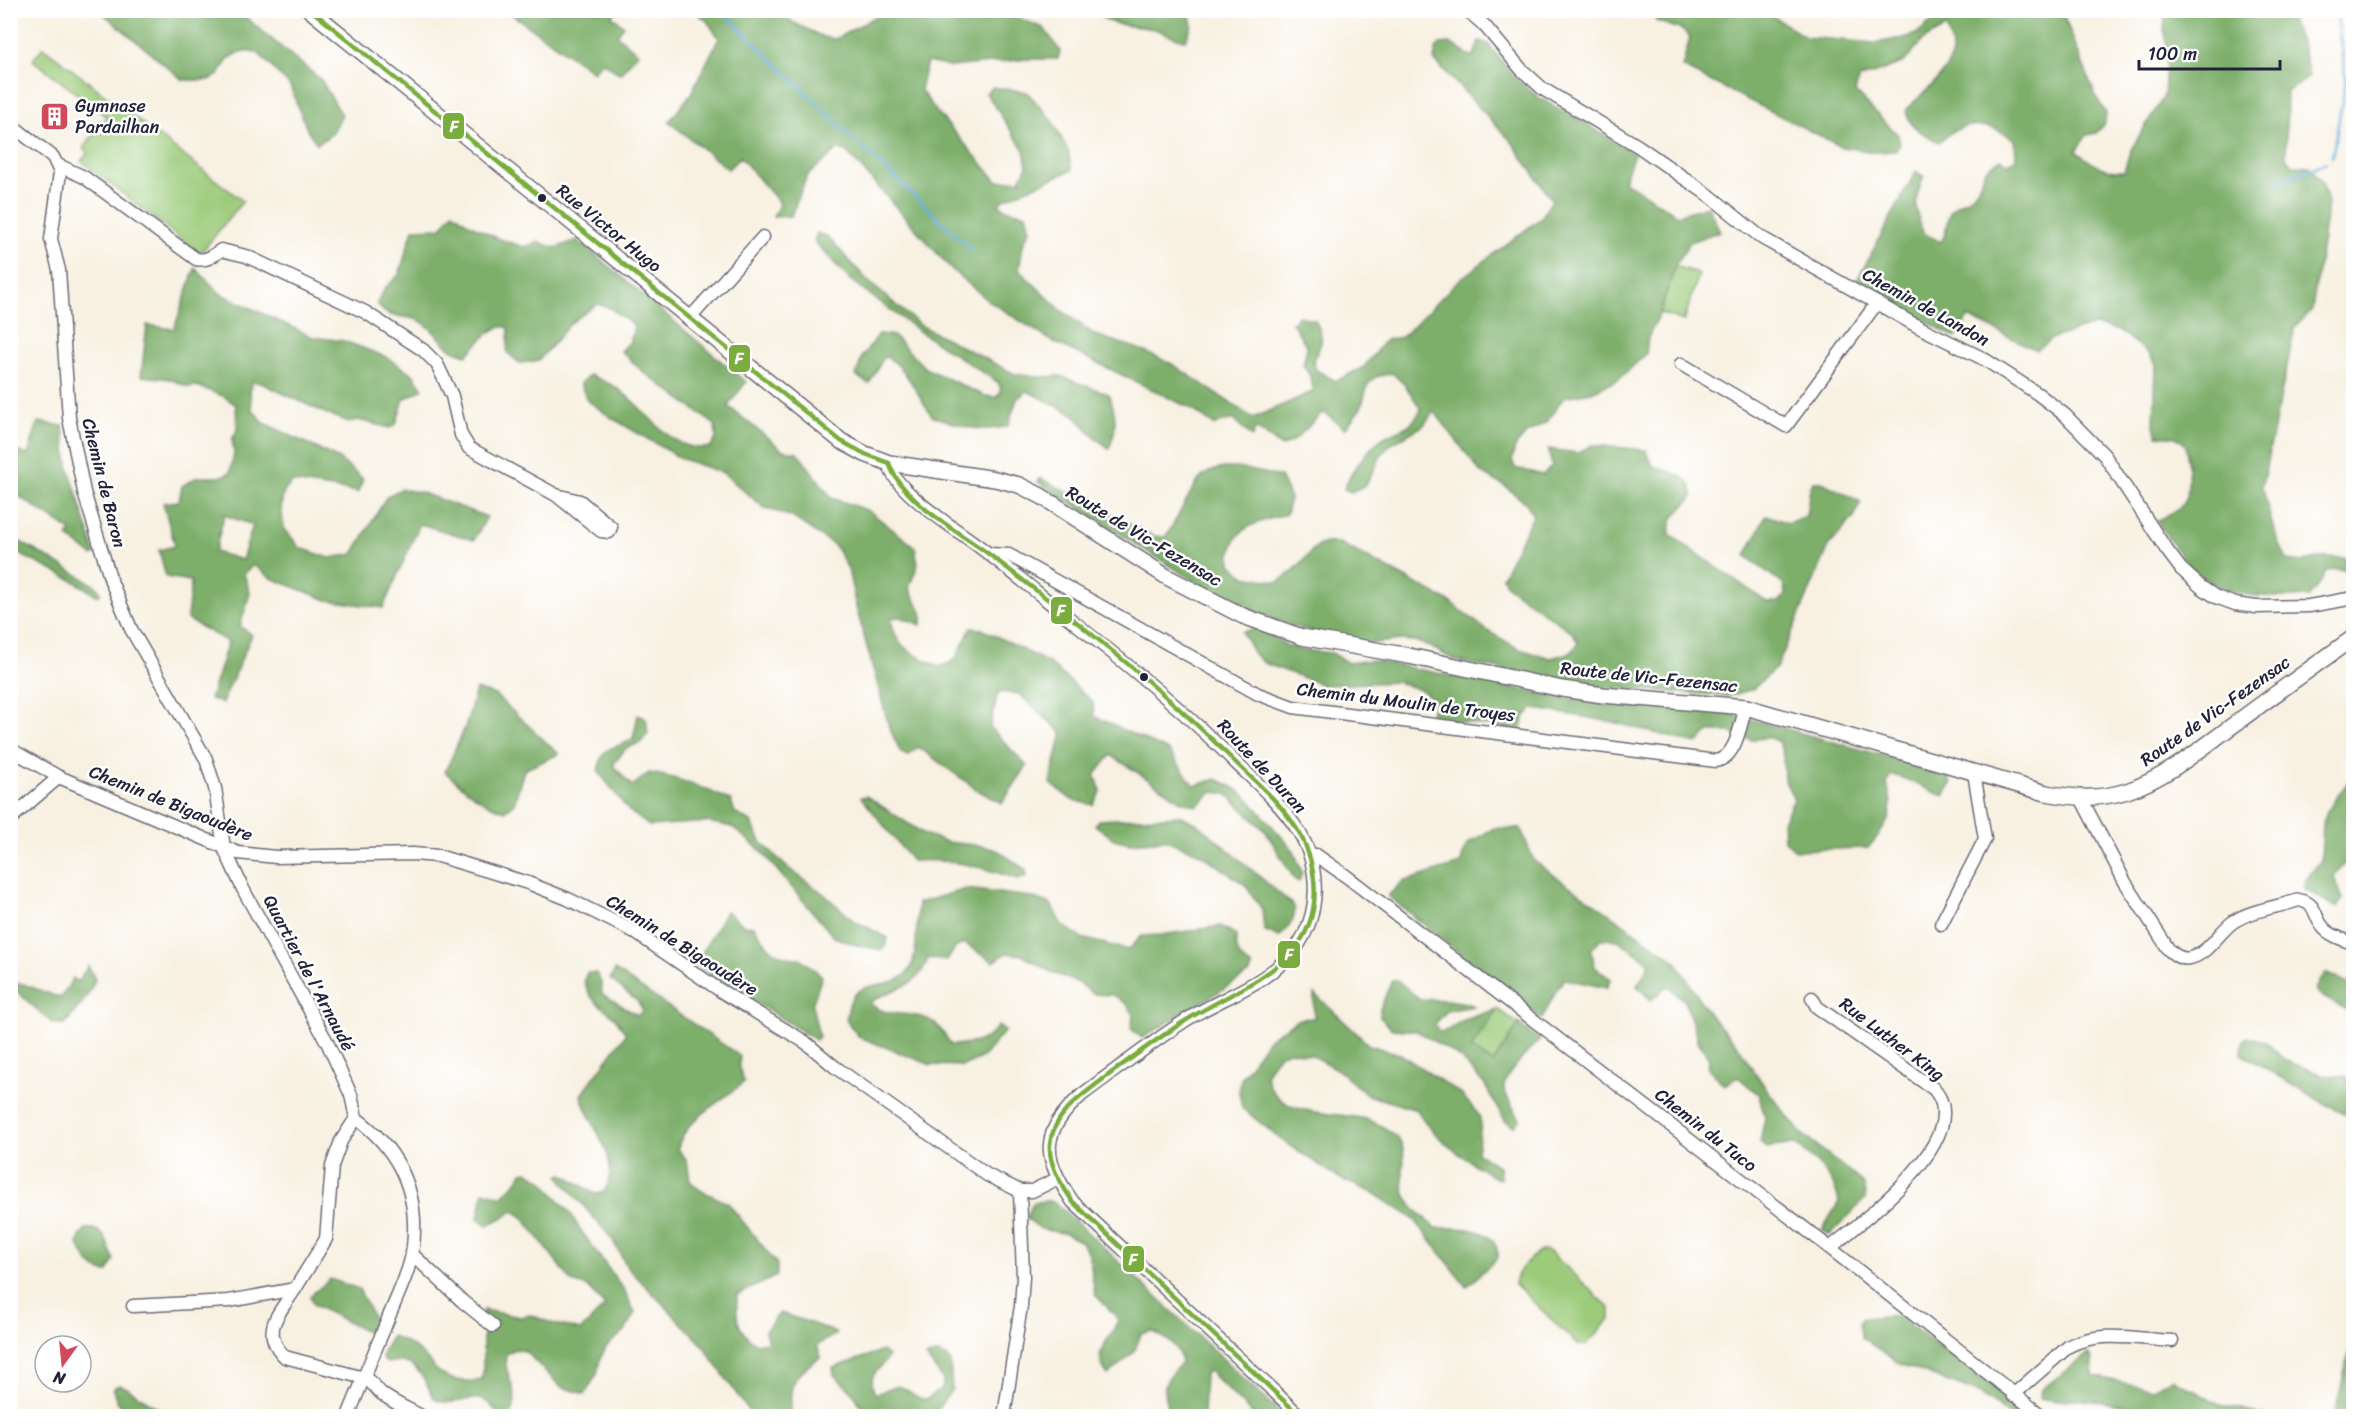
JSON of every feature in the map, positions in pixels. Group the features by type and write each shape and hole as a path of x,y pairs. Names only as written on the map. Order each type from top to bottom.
{"main road":[{"name":"Rue Victor Hugo","path":"310,10 841,441 889,464"},
{"name":"Route de Vic-Fezensac","path":"889,464 976,475 1018,485 1041,495 1167,577 1243,616 1302,638 1409,656 1562,689 1603,695 1746,707 2046,793 2081,798 2127,790 2156,779 2354,637"}],"street":[{"name":"Chemin de Landon","path":"1467,10 1521,69 1543,89 1638,146 1710,196 1769,243 1984,359 2024,384 2065,415 2105,456 2181,569 2216,597 2256,607 2309,606 2354,598"},
{"path":"10,124 53,157 58,165 84,177 196,259 203,261 221,250 246,256 365,312 423,350 437,364 452,396 465,443 469,448 556,495 601,531"},
{"name":"Chemin de Baron","path":"58,165 61,180 51,239 59,270 73,447 87,502 120,607 206,759 215,788 224,848"},
{"path":"690,318 763,237"},
{"path":"1681,364 1786,426 1877,303"},
{"name":"Route de Duran","path":"889,464 893,477 907,492 989,554 1197,723 1279,807 1299,832 1310,855 1314,872 1315,891 1312,912 1306,930 1288,958 1266,975 1188,1018 1068,1107 1056,1125 1051,1139 1051,1162 1057,1179"},
{"name":"Chemin du Moulin de Troyes","path":"989,554 1009,555 1258,694 1293,707 1716,761 1723,760 1731,752 1746,707"},
{"name":"Chemin de Bigaoudère","path":"10,749 59,777 224,848 252,855 276,857 413,854 438,856 528,883 568,899 633,931 722,991 797,1036 835,1067 987,1175 1020,1191"},
{"path":"1941,924 1984,839 1974,773"},
{"path":"10,819 59,777"},
{"path":"2081,798 2125,882 2169,950 2176,956 2184,959 2192,958 2232,922 2244,916 2299,900 2312,906 2320,924 2327,931 2354,944"},
{"name":"Quartier de l'Arnaudé","path":"224,848 243,889 327,1042 351,1095 356,1118"},
{"name":"Chemin du Tuco","path":"1310,855 1316,855 1346,876 1830,1248 2042,1416"},
{"name":"Chemin du Tuco","path":"1314,872 1333,872 1346,876"},
{"name":"Rue Luther King","path":"1812,998 1817,1007 1935,1089 1941,1100 1943,1111 1940,1132 1928,1153 1894,1194 1830,1248"},
{"path":"348,1416 364,1378 412,1254 411,1191 400,1166 390,1151 370,1128 356,1118 341,1141 332,1166 326,1239 272,1325 271,1335 276,1348 285,1357 364,1378 373,1382 379,1391 389,1398 421,1416"},
{"path":"1004,1416 1021,1306 1023,1277 1020,1191 1032,1191 1057,1179 1073,1202 1300,1416"},
{"path":"412,1254 462,1301 494,1326"},
{"path":"133,1306 229,1301 295,1289"},
{"path":"2013,1395 2069,1346 2077,1342 2101,1338 2172,1341"}],"green space":[{"path":"100,11 238,11 321,80 342,115 332,134 317,144 307,130 290,86 258,53 242,51 228,59 219,75 208,80 183,80"},
{"path":"507,11 617,11 612,16 624,26 617,35 638,53 620,74 602,62 593,72"},
{"path":"695,11 789,11 790,21 823,37 835,39 875,17 898,15 928,22 969,11 985,11 1016,17 1044,28 1060,51 1058,59 1028,59 951,67 927,62 920,89 936,111 997,181 1020,180 1027,166 1024,150 986,93 993,87 1027,92 1052,120 1068,151 1072,170 1004,199 999,205 1026,214 1030,230 1023,245 1019,270 1060,309 1095,335 1136,348 1172,364 1253,418 1314,391 1309,374 1303,365 1307,347 1292,322 1299,316 1315,320 1320,332 1321,344 1313,360 1316,370 1336,381 1364,367 1385,340 1402,337 1459,280 1541,218 1552,200 1512,142 1434,60 1436,49 1440,44 1450,43 1468,55 1474,56 1479,41 1488,44 1516,79 1541,99 1587,124 1634,154 1624,181 1677,215 1708,206 1720,231 1690,242 1675,266 1660,313 1648,338 1646,354 1619,379 1592,392 1564,397 1547,422 1526,434 1515,447 1512,460 1515,468 1543,475 1552,466 1548,449 1578,453 1592,445 1646,450 1653,466 1685,479 1692,490 1693,497 1673,518 1669,534 1767,602 1779,602 1785,595 1784,585 1746,556 1766,515 1788,523 1806,516 1813,482 1822,482 1861,502 1854,517 1829,546 1777,667 1753,689 1729,696 1603,687 1456,661 1429,646 1414,641 1399,640 1368,644 1295,627 1210,591 1038,482 1040,478 1153,536 1165,537 1193,488 1205,474 1225,468 1236,468 1280,477 1290,498 1286,514 1247,528 1234,541 1231,564 1245,576 1278,582 1293,571 1319,545 1340,543 1450,602 1488,631 1519,649 1551,658 1572,652 1578,643 1573,633 1508,587 1502,577 1533,516 1527,504 1503,485 1481,473 1434,411 1423,426 1391,444 1382,454 1366,485 1351,492 1344,489 1354,469 1370,449 1380,440 1408,426 1421,409 1405,385 1392,373 1376,377 1368,384 1361,408 1345,429 1323,412 1296,439 1282,447 1256,428 1252,437 1233,419 1214,425 1190,408 1050,340 989,301 953,271 845,150 837,150 807,176 791,216 773,217 780,203 740,157 728,169 669,122 690,95 719,38 707,21"},
{"path":"1096,11 1189,11 1192,25 1186,40 1154,29 1115,23"},
{"path":"1656,11 1765,11 1805,37 1875,43 1916,34 1944,11 2062,11 2096,97 2106,113 2105,124 2096,133 2087,135 2076,151 2098,166 2124,171 2130,151 2164,96 2167,49 2164,28 2166,11 2287,11 2303,48 2309,77 2287,92 2286,157 2292,165 2309,166 2322,182 2328,203 2312,310 2295,327 2262,486 2274,531 2287,560 2304,562 2326,557 2350,558 2353,548 2353,569 2334,569 2325,572 2318,587 2309,597 2278,597 2248,595 2220,587 2207,580 2189,565 2157,521 2179,508 2185,500 2188,485 2186,445 2176,437 2157,435 2154,426 2156,364 2149,354 2119,331 2094,325 2053,338 2036,350 1968,317 1956,338 1856,282 1916,171 1924,176 1916,204 1923,233 1941,242 1949,214 1957,204 1975,192 1984,172 1993,163 2002,159 2009,164 2016,158 2015,140 1996,129 1977,126 1958,129 1939,142 1913,126 1907,116 1906,109 1935,82 1948,65 1952,50 1946,27 1922,41 1904,62 1859,79 1855,92 1898,135 1900,144 1896,151 1874,152 1842,147 1682,67 1690,37 1682,30 1656,21 1654,15"},
{"path":"43,47 243,201 200,254 81,161 88,153 83,148 107,117 33,60"},
{"path":"453,212 471,225 497,238 524,247 539,242 555,248 578,240 746,382 728,406 783,450 797,452 832,498 869,511 915,547 918,564 909,588 923,615 921,625 900,617 891,618 897,638 907,650 940,667 955,660 971,628 982,629 1049,663 1093,702 1094,716 1169,751 1194,786 1216,779 1246,796 1294,851 1302,873 1299,882 1295,880 1266,832 1227,794 1213,792 1197,806 1181,801 1111,755 1095,775 1101,791 1093,805 1072,800 1050,783 1062,733 1019,694 998,692 990,727 1027,766 1002,803 979,791 918,747 908,756 901,753 889,727 856,607 848,569 835,546 792,517 763,507 723,473 682,459 612,418 587,400 580,383 590,375 612,385 626,395 671,437 696,448 711,447 716,438 715,425 642,371 621,351 630,342 634,326 610,308 597,304 571,323 538,361 519,363 507,352 509,328 497,328 492,331 467,355 448,347 420,321 391,315 381,309 377,303 385,288 399,275 413,229 441,228"},
{"path":"817,233 828,237 869,282 920,325 1015,374 1040,377 1060,376 1109,394 1115,421 1114,434 1109,448 1093,436 1073,414 1027,391 1017,399 1008,426 979,429 932,416 911,382 891,359 884,357 869,384 856,376 862,357 879,334 894,336 925,368 985,396 996,397 1001,392 999,383 920,332 850,280 814,241"},
{"path":"1675,266 1699,274 1684,321 1660,313"},
{"path":"195,268 221,294 313,337 344,341 386,357 413,374 423,389 404,399 396,424 390,428 358,420 349,422 261,383 252,382 250,392 252,409 264,423 339,459 363,479 358,492 293,482 284,491 281,506 284,528 300,548 330,558 353,554 387,496 401,489 420,492 487,517 474,540 420,524 383,608 327,600 271,578 253,565 244,574 250,593 240,626 252,635 222,703 210,699 228,642 187,619 191,581 166,577 159,550 175,546 163,503 179,501 182,486 197,477 219,477 230,473 234,453 232,439 237,430 236,405 223,396 197,386 188,387 170,379 141,376 147,325 174,329","holes":["224,515 253,525 242,560 215,552"]},
{"path":"38,422 63,426 68,465 95,553 93,556 67,536 71,531 11,491 11,449 28,455"},
{"path":"10,536 95,585 101,593 98,596 72,580 11,550"},
{"path":"1259,628 1286,645 1301,650 1332,653 1348,663 1371,660 1612,705 1724,712 1925,767 1946,774 1951,784 1944,796 1891,775 1887,784 1891,803 1888,819 1868,848 1795,850 1784,839 1783,822 1794,799 1784,779 1783,755 1779,742 1768,737 1752,740 1729,732 1709,732 1696,744 1613,722 1532,709 1525,716 1520,731 1430,717 1435,700 1421,690 1397,682 1323,685 1264,663 1254,654 1242,632"},
{"path":"476,689 495,695 559,754 524,770 514,804 505,811 480,800 445,772 466,725"},
{"path":"638,715 646,718 648,734 640,743 626,748 613,765 632,786 649,773 691,784 731,801 735,813 751,822 762,843 788,868 824,894 853,920 888,938 886,945 881,950 856,945 834,937 760,850 732,827 708,822 649,826 628,810 598,771 607,750 633,738"},
{"path":"2353,775 2353,851 2334,877 2343,899 2336,907 2304,889 2304,882 2321,860 2323,823 2327,811"},
{"path":"866,796 924,834 947,842 983,846 999,851 1026,870 1026,876 1018,879 953,862 912,861 861,797"},
{"path":"1181,816 1198,824 1294,906 1293,919 1279,937 1264,930 1262,909 1245,885 1201,854 1166,840 1130,843 1114,839 1095,825 1098,820"},
{"path":"1494,828 1521,829 1534,861 1675,960 1708,1013 1738,1046 1765,1087 1800,1132 1863,1183 1865,1199 1830,1235 1822,1230 1839,1202 1828,1176 1816,1162 1794,1144 1767,1148 1760,1142 1765,1118 1759,1095 1738,1077 1724,1085 1708,1069 1709,1059 1698,1041 1685,1001 1667,986 1651,1000 1637,986 1650,963 1618,940 1600,939 1591,950 1595,967 1611,979 1607,988 1564,979 1542,1019 1388,896 1402,882 1460,864 1467,844"},
{"path":"966,889 1031,897 1051,904 1061,924 1082,938 1128,950 1142,936 1221,926 1236,935 1238,954 1252,967 1250,973 1142,1038 1131,1029 1133,1015 1127,1004 1113,995 1093,994 1079,983 1051,972 1022,955 1006,953 994,962 964,943 955,948 947,961 928,958 924,968 911,982 870,1003 884,1011 926,1018 936,1024 951,1045 983,1039 994,1032 998,1026 1005,1031 983,1057 963,1066 931,1065 859,1037 846,1020 851,1000 865,988 898,979 905,975 911,967 916,945 918,903"},
{"path":"726,911 744,925 754,926 772,950 791,958 800,958 822,976 812,1005 819,1036 816,1040 695,965"},
{"path":"88,966 95,979 93,985 64,1025 52,1023 14,989 17,983 23,984 61,998 73,978 78,982"},
{"path":"615,970 740,1056 739,1067 744,1082 686,1130 678,1149 687,1160 690,1181 700,1190 728,1203 777,1264 777,1276 737,1295 737,1317 744,1334 756,1344 768,1342 765,1331 780,1313 836,1334 817,1345 821,1357 804,1369 794,1381 790,1395 792,1416 752,1416 702,1344 627,1267 612,1239 559,1175 564,1174 595,1194 604,1192 609,1179 610,1167 603,1142 581,1095 626,1034 614,1017 593,999 584,980 587,973 596,973 601,982 602,994 637,1015 643,1010 638,1002 610,979"},
{"path":"2325,973 2353,985 2353,1014 2318,994 2316,989"},
{"path":"1392,980 1397,980 1419,999 1447,1000 1474,1006 1447,1011 1435,1024 1438,1032 1448,1030 1461,1021 1497,1009 1471,1048 1493,1063 1519,1024 1540,1040 1518,1063 1504,1084 1507,1097 1520,1119 1514,1126 1506,1122 1484,1084 1458,1056 1417,1031 1392,1029 1380,1017 1380,1009"},
{"path":"1314,993 1369,1045 1400,1054 1461,1094 1479,1115 1481,1124 1477,1152 1499,1167 1500,1179 1493,1177 1451,1148 1432,1130 1417,1110 1367,1095 1338,1070 1311,1055 1290,1051 1278,1055 1266,1075 1272,1090 1281,1100 1294,1107 1369,1120 1388,1130 1399,1140 1404,1153 1404,1190 1409,1201 1422,1216 1436,1228 1475,1230 1491,1239 1496,1247 1498,1257 1467,1287 1414,1219 1375,1194 1339,1178 1283,1141 1242,1108 1239,1092 1241,1078 1268,1039 1299,1019 1314,1018"},
{"path":"1497,1009 1519,1024 1493,1063 1470,1048"},
{"path":"2248,1036 2266,1042 2285,1060 2322,1075 2353,1077 2353,1118 2242,1054 2243,1042"},
{"path":"527,1171 542,1180 571,1214 624,1290 635,1313 625,1331 607,1346 600,1359 597,1374 585,1394 561,1387 525,1351 515,1349 506,1354 507,1370 515,1401 509,1416 499,1416 491,1405 481,1399 446,1403 439,1401 433,1397 424,1379 411,1365 400,1362 387,1363 382,1359 383,1351 392,1336 418,1350 437,1371 444,1375 460,1380 481,1379 483,1374 483,1310 521,1317 531,1315 551,1323 581,1330 605,1306 588,1287 572,1282 522,1216 514,1211 487,1226 478,1218 484,1191 502,1197 519,1179 522,1172"},
{"path":"1034,1202 1056,1203 1284,1416 1254,1416 1209,1371 1205,1373 1203,1416 1175,1416 1166,1402 1164,1389 1170,1376 1181,1364 1180,1358 1172,1344 1152,1331 1141,1334 1134,1352 1108,1375 1101,1360 1102,1348 1118,1320 1095,1295 1089,1253 1080,1241 1067,1234 1041,1229 1027,1219 1029,1209"},
{"path":"86,1229 98,1231 105,1238 114,1259 108,1272 93,1267 78,1244 81,1234"},
{"path":"1544,1250 1550,1252 1610,1308 1610,1319 1586,1345 1577,1344 1515,1284 1525,1264"},
{"path":"330,1279 359,1289 374,1319 370,1334 314,1305 310,1296"},
{"path":"1897,1315 2031,1416 2010,1416 1981,1394 1898,1363 1861,1337 1860,1323 1863,1318"},
{"path":"2353,1336 2353,1416 2334,1416"},
{"path":"882,1351 888,1356 873,1376 875,1394 902,1387 925,1400 943,1388 943,1379 926,1357 938,1354 950,1360 952,1389 933,1416 867,1416 853,1393 834,1375 833,1368"},
{"path":"2089,1353 2093,1360 2093,1376 2152,1389 2172,1378 2220,1405 2266,1416 2173,1415 2102,1402 2073,1399 2056,1401 2039,1398 2041,1390"},
{"path":"121,1385 170,1416 130,1416 117,1401 113,1390 116,1386"}],"waterway":[{"path":"721,10 973,251"},
{"path":"2332,157 2346,80 2336,10"},
{"path":"2278,182 2326,163"}],"transit line":[{"name":"F","path":"311,10 841,441 865,454 889,463"},
{"name":"F","path":"889,463 906,490 932,515 990,555 1052,603 1174,704 1271,797 1293,823 1306,846 1313,872 1314,903 1308,928 1295,949 1277,966 1174,1028 1082,1095 1061,1116 1050,1144 1053,1167 1073,1202 1300,1416"}],"place":[{"name":"Gymnase Pardailhan","path":"54,116"}]}
